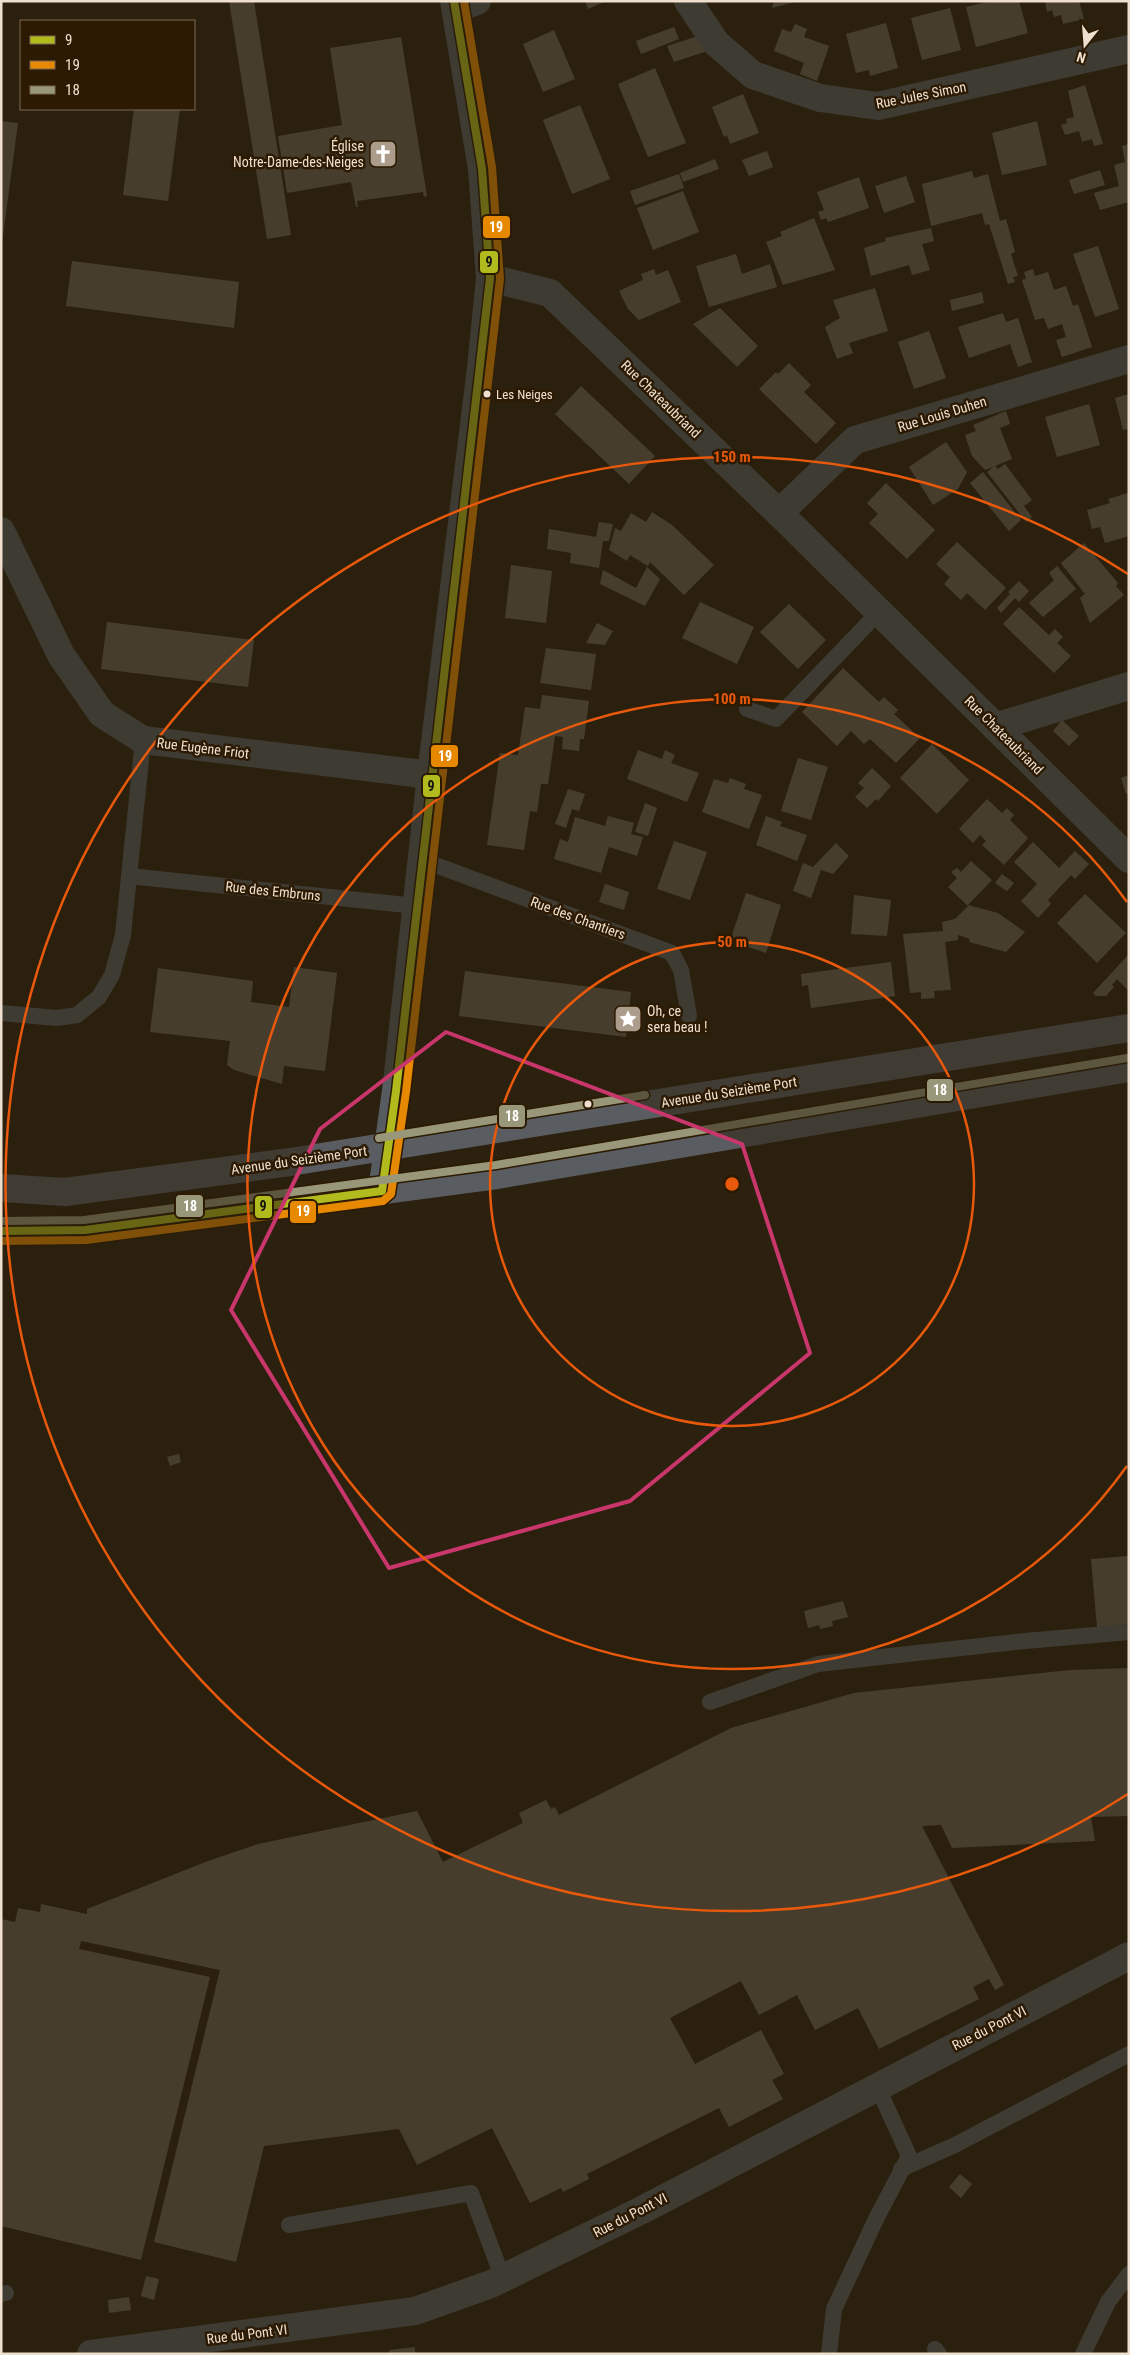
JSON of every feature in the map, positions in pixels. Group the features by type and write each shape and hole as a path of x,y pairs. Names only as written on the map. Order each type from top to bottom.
{"main road":[{"name":"Avenue du Seizième Port","path":"1,1188 64,1192 280,1164 1129,1028"},
{"path":"1,1231 86,1230 497,1175 1129,1068"}],"street":[{"name":"Rue Jules Simon","path":"688,1 716,42 753,75 820,98 878,106 1129,49"},
{"path":"382,1190 396,1090 490,278 482,169 462,4"},
{"name":"Rue Chateaubriand","path":"490,278 550,293 779,513 1129,859"},
{"name":"Rue Louis Duhen","path":"779,513 855,440 1129,359"},
{"name":"Rue Eugène Friot","path":"1,531 62,655 102,714 143,740 431,775"},
{"path":"995,727 1129,686"},
{"name":"Rue du Pont VI","path":"91,2354 415,2311 503,2279 644,2209 1129,1956"}],"lane":[{"path":"747,709 776,719 879,612"},
{"path":"1,1013 57,1018 77,1015 99,997 112,975 123,935 143,740"},
{"name":"Rue des Chantiers","path":"422,860 672,953 681,970 689,1016"},
{"name":"Rue des Embruns","path":"129,876 416,906"},
{"path":"710,1702 818,1664 1025,1641 1129,1632"},
{"path":"901,2169 955,2145 1129,2054"},
{"path":"829,2354 834,2309 908,2156 877,2086"},
{"path":"289,2225 471,2193 503,2279"},
{"path":"1083,2354 1108,2302 1129,2274"}],"highlighted area":[{"path":"446,1032 742,1144 810,1353 630,1501 389,1568 231,1310 320,1129"}],"building":[{"path":"229,1 254,1 291,235 267,239"},
{"path":"585,1 606,1 588,9"},
{"path":"774,1 795,1 795,2 772,8"},
{"path":"990,1 1019,1 1028,33 976,47 966,7"},
{"path":"1045,1 1079,1 1084,19 1063,24 1061,15 1054,17 1052,10 1047,12"},
{"path":"950,8 961,50 922,60 911,18"},
{"path":"886,23 898,68 870,76 869,70 856,73 846,34"},
{"path":"795,24 807,29 804,37 829,46 817,81 800,74 804,63 774,51 782,29 791,32"},
{"path":"674,27 679,39 641,54 636,41"},
{"path":"554,30 575,79 543,92 523,44"},
{"name":"Église Notre-Dame-des-Neiges","path":"401,37 427,196 424,197 423,192 357,201 358,207 356,207 351,182 287,193 278,136 342,125 330,48"},
{"path":"695,37 707,51 674,62 667,46"},
{"path":"655,68 686,143 648,157 618,84"},
{"path":"1085,85 1103,144 1094,146 1092,139 1082,142 1079,131 1065,135 1061,125 1067,123 1066,119 1074,117 1068,91"},
{"path":"743,94 759,133 730,144 727,135 724,137 712,107"},
{"path":"580,105 610,179 572,194 543,120"},
{"path":"134,110 180,110 168,201 123,195"},
{"path":"1,121 18,123 2,243 1,243"},
{"path":"1037,121 1047,165 1002,175 992,133"},
{"path":"1129,144 1129,202 1100,210 1094,193 1119,186 1114,165 1125,162 1122,146"},
{"path":"767,151 773,167 749,176 742,160"},
{"path":"715,159 719,169 683,182 680,173"},
{"path":"1100,170 1105,185 1074,194 1069,180"},
{"path":"972,171 974,178 988,174 1000,221 1006,219 1015,252 1011,254 1018,276 1013,277 1015,282 1008,284 989,224 985,225 982,213 931,226 922,184"},
{"path":"679,174 684,188 635,205 630,191"},
{"path":"906,176 915,202 884,213 875,186"},
{"path":"859,177 869,208 828,222 826,218 821,220 818,212 824,210 817,192"},
{"path":"683,191 699,232 653,250 637,208"},
{"path":"814,218 835,270 783,285 766,242 782,236 780,232"},
{"path":"931,228 934,241 922,244 930,270 912,275 909,265 871,276 864,248 886,241 885,238"},
{"path":"1098,246 1119,309 1095,317 1073,254"},
{"path":"736,254 742,274 770,264 777,287 709,307 696,266"},
{"path":"72,261 239,282 234,328 66,306"},
{"path":"654,269 656,275 668,270 681,302 639,320 628,309 619,291 643,280 641,274"},
{"path":"1033,269 1035,276 1048,272 1054,290 1066,286 1073,306 1078,304 1092,347 1062,357 1056,340 1066,337 1062,324 1048,329 1044,318 1035,320 1022,280 1026,279 1024,272"},
{"path":"875,288 888,331 849,343 853,353 837,359 825,327 840,318 833,300"},
{"path":"982,292 984,303 952,311 950,300"},
{"path":"720,308 758,346 737,367 693,324"},
{"path":"1003,313 1006,322 1018,318 1032,362 1018,367 1010,344 969,358 958,327"},
{"path":"929,331 946,378 914,389 898,342"},
{"path":"789,363 811,385 804,392 836,423 816,444 759,389 776,372 778,374"},
{"path":"581,386 655,456 629,484 555,414"},
{"path":"1129,394 1129,429 1123,430 1115,398"},
{"path":"1089,404 1100,445 1057,457 1045,417"},
{"path":"1006,411 1010,424 1000,428 1012,459 995,466 998,469 1005,464 1032,500 1024,506 1032,517 1026,522 987,472 993,467 985,470 972,456 965,435 976,431 973,425"},
{"path":"946,442 967,472 958,489 933,505 909,467"},
{"path":"983,472 1021,520 1009,531 970,483"},
{"path":"886,483 935,530 907,559 869,523 878,514 867,503"},
{"path":"1128,493 1129,536 1105,543 1100,527 1092,529 1087,510 1110,503 1108,499"},
{"path":"652,512 672,525 714,565 684,595 650,562 648,566 630,555 627,561 609,550 615,528 621,531 631,513 646,522"},
{"path":"599,522 613,524 609,541 603,541 599,568 570,563 571,553 547,549 549,529 596,537"},
{"path":"957,542 1006,588 985,610 967,593 961,600 944,584 950,577 936,564"},
{"path":"1084,543 1118,583 1116,586 1124,595 1090,623 1080,598 1085,594 1061,563"},
{"path":"511,565 552,571 546,623 505,618"},
{"path":"1057,566 1076,589 1043,617 1029,603 1054,580 1049,573"},
{"path":"647,567 660,579 645,606 600,584 603,570 636,588"},
{"path":"1019,581 1029,591 1019,602 1015,598 1001,613 997,608 1010,594 1008,592"},
{"path":"700,602 754,627 737,664 682,638"},
{"path":"789,604 826,640 798,669 760,632"},
{"path":"1019,607 1049,635 1055,629 1063,637 1057,643 1071,656 1054,673 1003,624"},
{"path":"107,622 254,640 248,687 101,669"},
{"path":"597,623 613,631 605,645 586,643"},
{"path":"546,648 596,654 591,690 540,683"},
{"path":"843,668 879,702 884,697 898,710 894,714 920,738 896,763 870,739 864,744 851,731 837,746 802,712"},
{"path":"542,695 589,701 584,739 580,739 579,751 562,749 563,737 555,736 548,784 541,784 537,812 530,811 524,850 487,845 500,753 518,755 525,707 540,709"},
{"path":"1062,720 1079,736 1069,746 1053,731"},
{"path":"932,744 969,780 937,814 900,778"},
{"path":"638,750 662,759 665,750 675,755 671,763 699,773 687,802 627,779"},
{"path":"798,758 828,767 811,820 781,811"},
{"path":"872,768 891,786 878,801 876,799 867,808 855,797 864,788 858,783"},
{"path":"1129,775 1129,793 1126,794 1121,778"},
{"path":"730,778 746,784 744,789 762,795 749,829 702,812 714,779 728,783"},
{"path":"568,789 585,794 579,811 572,809 566,828 555,824"},
{"path":"987,799 1002,813 1007,808 1014,815 1010,820 1028,838 1004,865 982,845 986,841 980,835 973,843 959,829"},
{"path":"645,803 657,808 648,836 635,832"},
{"path":"608,816 634,823 631,834 643,837 637,856 609,847 601,873 554,859 560,839 568,842 575,817 605,826"},
{"path":"766,816 782,822 780,826 807,835 797,861 756,845"},
{"path":"674,841 707,852 690,900 657,889"},
{"path":"1033,842 1059,868 1075,851 1089,864 1075,879 1071,875 1048,900 1051,904 1038,918 1021,901 1037,884 1014,862"},
{"path":"836,843 849,856 833,874 821,870 811,898 793,891 803,863 813,867"},
{"path":"971,861 992,880 968,905 998,913 1025,932 1006,952 969,942 970,939 958,935 958,940 945,942 951,990 934,991 935,998 921,999 921,992 910,993 903,934 943,931 942,922 955,919 968,906 948,887 957,878 951,872 957,868 961,872"},
{"path":"1002,874 1014,883 1007,891 995,883"},
{"path":"605,884 629,892 624,910 599,902"},
{"path":"746,893 781,905 766,953 730,941"},
{"path":"1085,894 1126,933 1097,963 1057,923"},
{"path":"854,895 891,900 887,936 851,934"},
{"path":"1129,954 1129,991 1117,979 1112,985 1114,987 1106,996 1096,996 1093,993"},
{"path":"891,962 895,996 811,1008 808,985 802,986 801,974"},
{"path":"294,967 337,973 325,1071 284,1066 282,1084 234,1070 227,1065 230,1041 150,1032 158,968 253,981 251,1002 289,1007"},
{"path":"465,971 631,992 626,1037 459,1016"},
{"path":"179,1454 181,1462 170,1466 167,1457"},
{"path":"1129,1556 1129,1624 1097,1627 1091,1559"},
{"path":"843,1601 848,1617 832,1621 833,1626 820,1629 819,1625 808,1628 804,1611"},
{"path":"1129,1668 1129,1816 1091,1817 1095,1841 952,1848 941,1825 922,1826 1004,1985 995,1990 989,1979 973,1987 979,1999 879,2049 858,2008 815,2030 797,1995 759,2015 741,1981 670,2018 695,2064 761,2030 784,2074 772,2080 783,2099 729,2127 719,2108 587,2174 589,2179 563,2192 561,2188 530,2203 492,2128 417,2165 399,2129 264,2146 236,2262 154,2242 220,1970 81,1941 79,1949 210,1977 141,2260 1,2226 1,1919 15,1922 18,1908 40,1912 41,1904 87,1914 87,1909 208,1861 258,1844 417,1811 443,1862 523,1823 519,1813 546,1800 551,1809 555,1807 559,1815 731,1728 854,1693 1070,1670"},
{"path":"960,2174 972,2184 961,2198 949,2187"},
{"path":"146,2276 159,2279 154,2300 141,2296"},
{"path":"129,2297 131,2310 109,2313 108,2300"},
{"path":"415,2347 415,2354 390,2354 389,2350"}],"transit line":[{"name":"9","path":"1,1231 85,1230 382,1191 396,1091 490,278 482,169 454,1"},
{"name":"19","path":"1,1241 86,1240 383,1201 391,1194 406,1092 500,279 492,167 464,1"},
{"name":"18","path":"1,1221 84,1220 496,1165 1127,1058"},
{"name":"18","path":"379,1138 645,1095"}],"place":[{"name":"Église Notre-Dame-des-Neiges","path":"383,154"},
{"name":"Les Neiges","path":"487,394"},
{"name":"Oh, ce sera beau !","path":"628,1019"}]}
